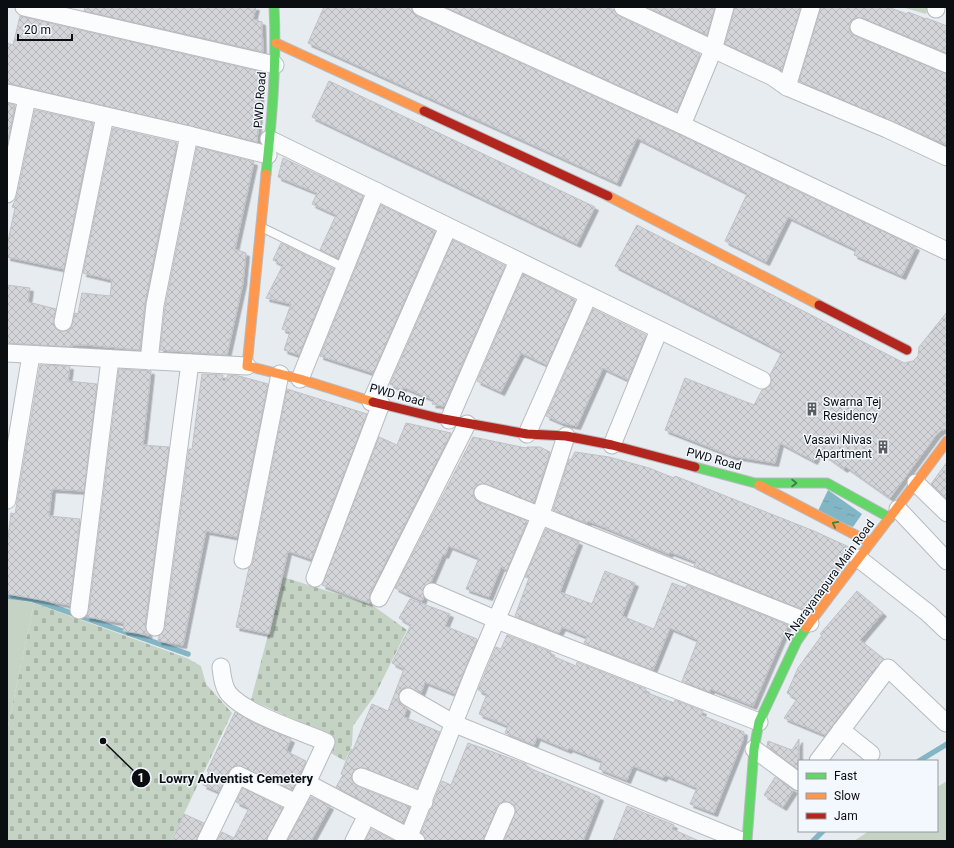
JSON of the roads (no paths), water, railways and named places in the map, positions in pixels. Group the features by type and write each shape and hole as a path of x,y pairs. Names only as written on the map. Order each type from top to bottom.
{"street":[{"path":"24,7 275,65"},
{"name":"PWD Road","path":"274,7 276,43 275,65 247,366 300,379 376,403 449,420 527,434 566,436 612,445 755,483 827,483 894,514"},
{"path":"422,7 682,126 947,251"},
{"path":"682,126 713,50 726,7"},
{"path":"787,87 810,7"},
{"path":"630,9 713,50 773,76 787,87 887,128 947,157"},
{"path":"859,27 947,64"},
{"path":"276,43 625,204 907,350"},
{"path":"7,93 189,135 268,147 376,192 762,380"},
{"path":"7,194 27,98"},
{"path":"62,322 105,116"},
{"path":"149,361 155,305 189,135"},
{"path":"300,379 376,192"},
{"path":"315,578 376,403 448,227"},
{"path":"449,420 518,261"},
{"path":"527,434 588,296"},
{"path":"612,445 659,330"},
{"path":"7,353 247,366"},
{"path":"7,500 31,355"},
{"path":"79,610 110,359"},
{"path":"155,627 190,363"},
{"path":"243,560 280,374"},
{"path":"379,598 468,424"},
{"path":"307,783 411,840 424,802 475,670 540,517 566,436"},
{"name":"A Narayanapura Main Road","path":"747,841 754,749 759,722 797,642 858,558 894,514 947,441"},
{"path":"755,483 870,542"},
{"path":"916,483 947,513"},
{"path":"483,493 540,517 810,623"},
{"path":"894,514 947,561"},
{"path":"858,558 928,613 947,631"},
{"path":"432,592 497,620 759,722"},
{"path":"221,667 228,692 239,703 274,721 326,742 307,783 276,841"},
{"path":"819,760 888,668 946,723"},
{"path":"408,697 455,724 742,841"},
{"path":"841,730 871,754"},
{"path":"754,749 798,781"},
{"path":"206,841 238,774 296,803"},
{"path":"361,777 424,802"},
{"path":"493,841 506,811"},
{"path":"354,841 367,815"}],"lane":[{"path":"261,227 345,268"}],"water":[{"path":"828,490 862,514 853,527 817,513"}],"waterway":[{"path":"7,596 31,599 188,654"},
{"path":"921,760 947,744"},
{"path":"813,841 822,832"}],"place":[{"name":"Swarna Tej Residency","path":"812,409"},
{"name":"Vasavi Nivas Apartment","path":"883,447"},
{"name":"Lowry Adventist Cemetery","path":"103,741"}]}
